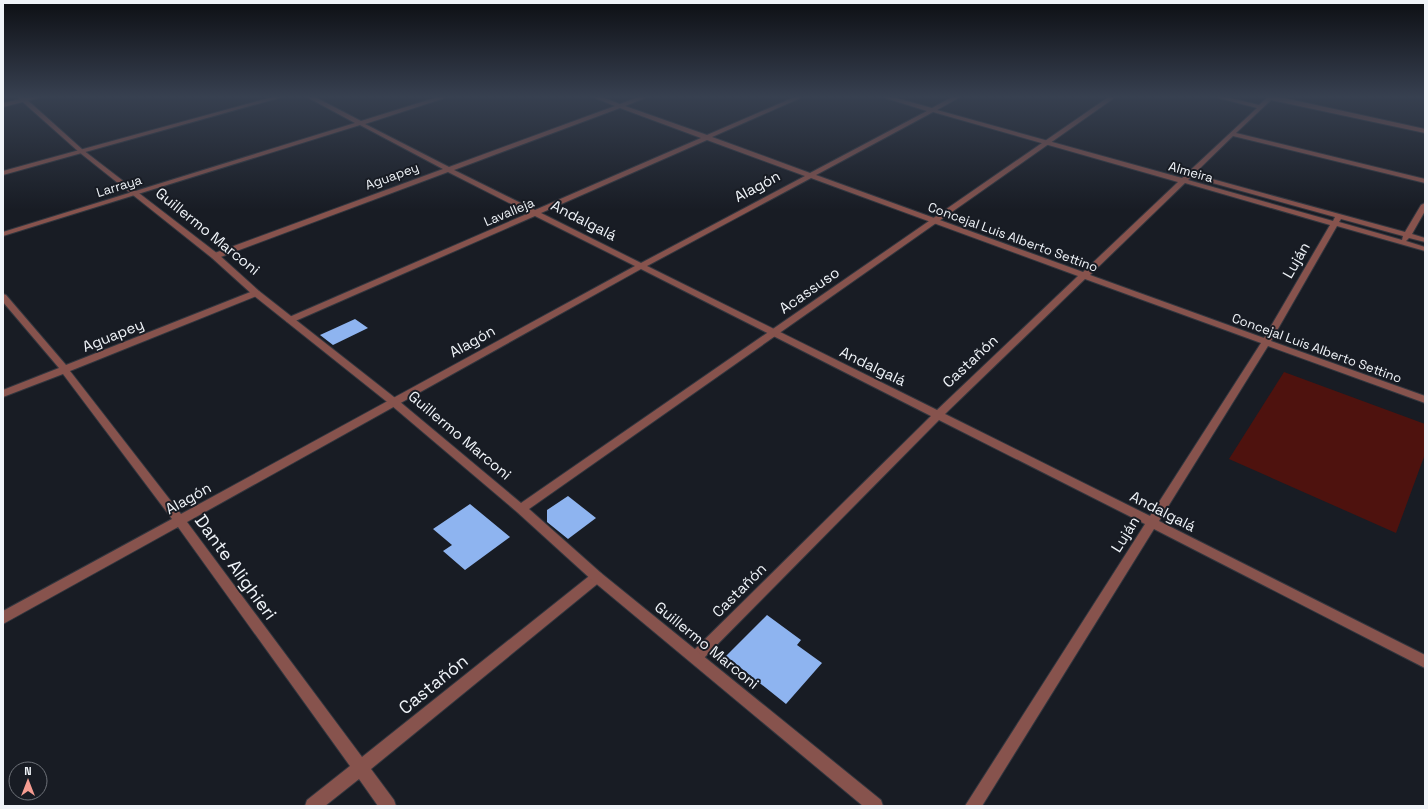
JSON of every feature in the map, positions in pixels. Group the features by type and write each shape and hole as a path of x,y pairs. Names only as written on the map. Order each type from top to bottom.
{"street":[{"name":"Guillermo Marconi","path":"62,134 81,151 215,256 256,293 395,403 521,509 597,577 875,806"},
{"path":"3,172 145,134"},
{"name":"Larraya","path":"3,234 326,134"},
{"name":"Andalgalá","path":"381,134 448,169 1151,522 1425,662"},
{"name":"Aguapey","path":"215,256 544,134"},
{"name":"Concejal Luis Alberto Settino","path":"697,134 1425,400"},
{"name":"Lavalleja","path":"290,320 718,134"},
{"name":"Alagón","path":"3,618 641,266 889,134"},
{"name":"Almeira","path":"1012,134 1337,220 1425,240"},
{"name":"Acassuso","path":"521,509 1059,134"},
{"path":"1232,134 1425,181"},
{"name":"Castañón","path":"696,657 938,415 1187,179 1232,134"},
{"path":"1402,243 1425,205"},
{"name":"Almeira","path":"1337,220 1402,243 1425,249"},
{"name":"Luján","path":"972,806 1266,342 1337,220"},
{"name":"Aguapey","path":"3,394 256,293"},
{"name":"Dante Alighieri","path":"3,298 65,370 180,521 388,806"},
{"name":"Castañón","path":"313,806 597,577"}],"shaded area":[{"path":"1284,372 1425,424 1425,454 1396,533 1229,459"}],"building":[{"path":"355,319 368,328 333,345 320,335"},
{"path":"568,496 596,518 568,539 547,522 547,510"},
{"path":"470,504 510,537 465,570 443,551 452,545 433,529"},
{"path":"767,615 801,640 797,645 822,663 786,704 726,656"}]}
